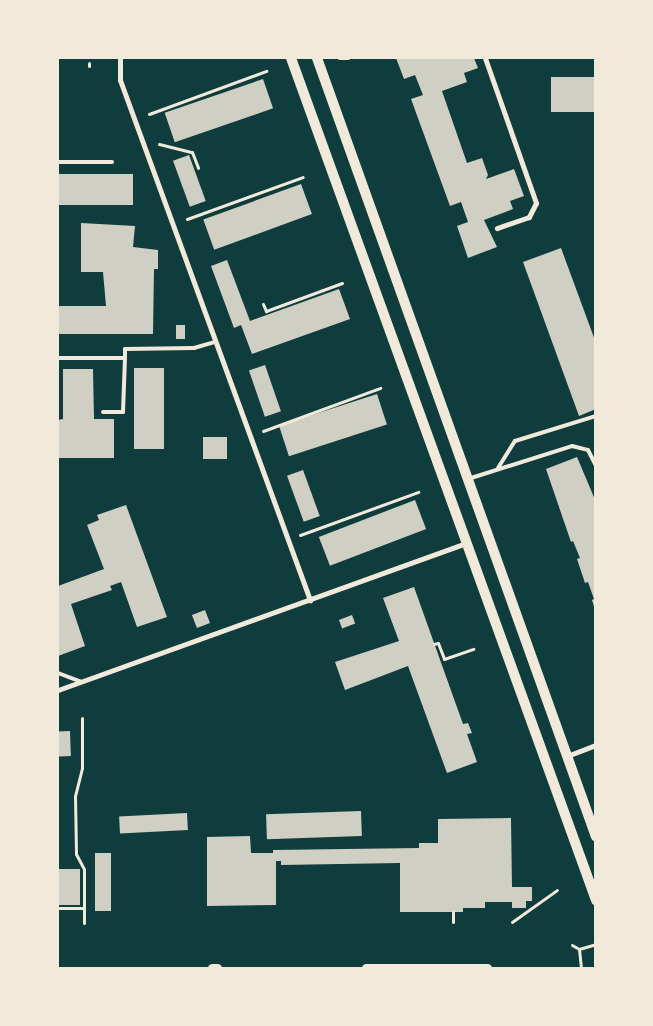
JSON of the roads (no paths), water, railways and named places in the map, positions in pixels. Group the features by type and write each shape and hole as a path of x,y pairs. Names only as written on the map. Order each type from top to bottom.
{"main road":[{"path":"291,58 596,900"},
{"path":"317,58 466,480 596,837"}],"street":[{"path":"120,58 120,80 310,600"},
{"path":"485,58 536,203 529,217 497,228"},
{"path":"58,690 467,543"},
{"path":"566,756 596,746"},
{"path":"212,968 217,968"},
{"path":"366,968 488,968"}],"lane":[{"path":"58,162 112,162"},
{"path":"103,412 124,412 125,349 194,348 215,342"},
{"path":"58,358 124,358"},
{"path":"498,468 506,451 515,441 596,416"},
{"path":"466,480 498,468 572,446 588,450 596,466"},
{"path":"58,673 81,682"}]}
